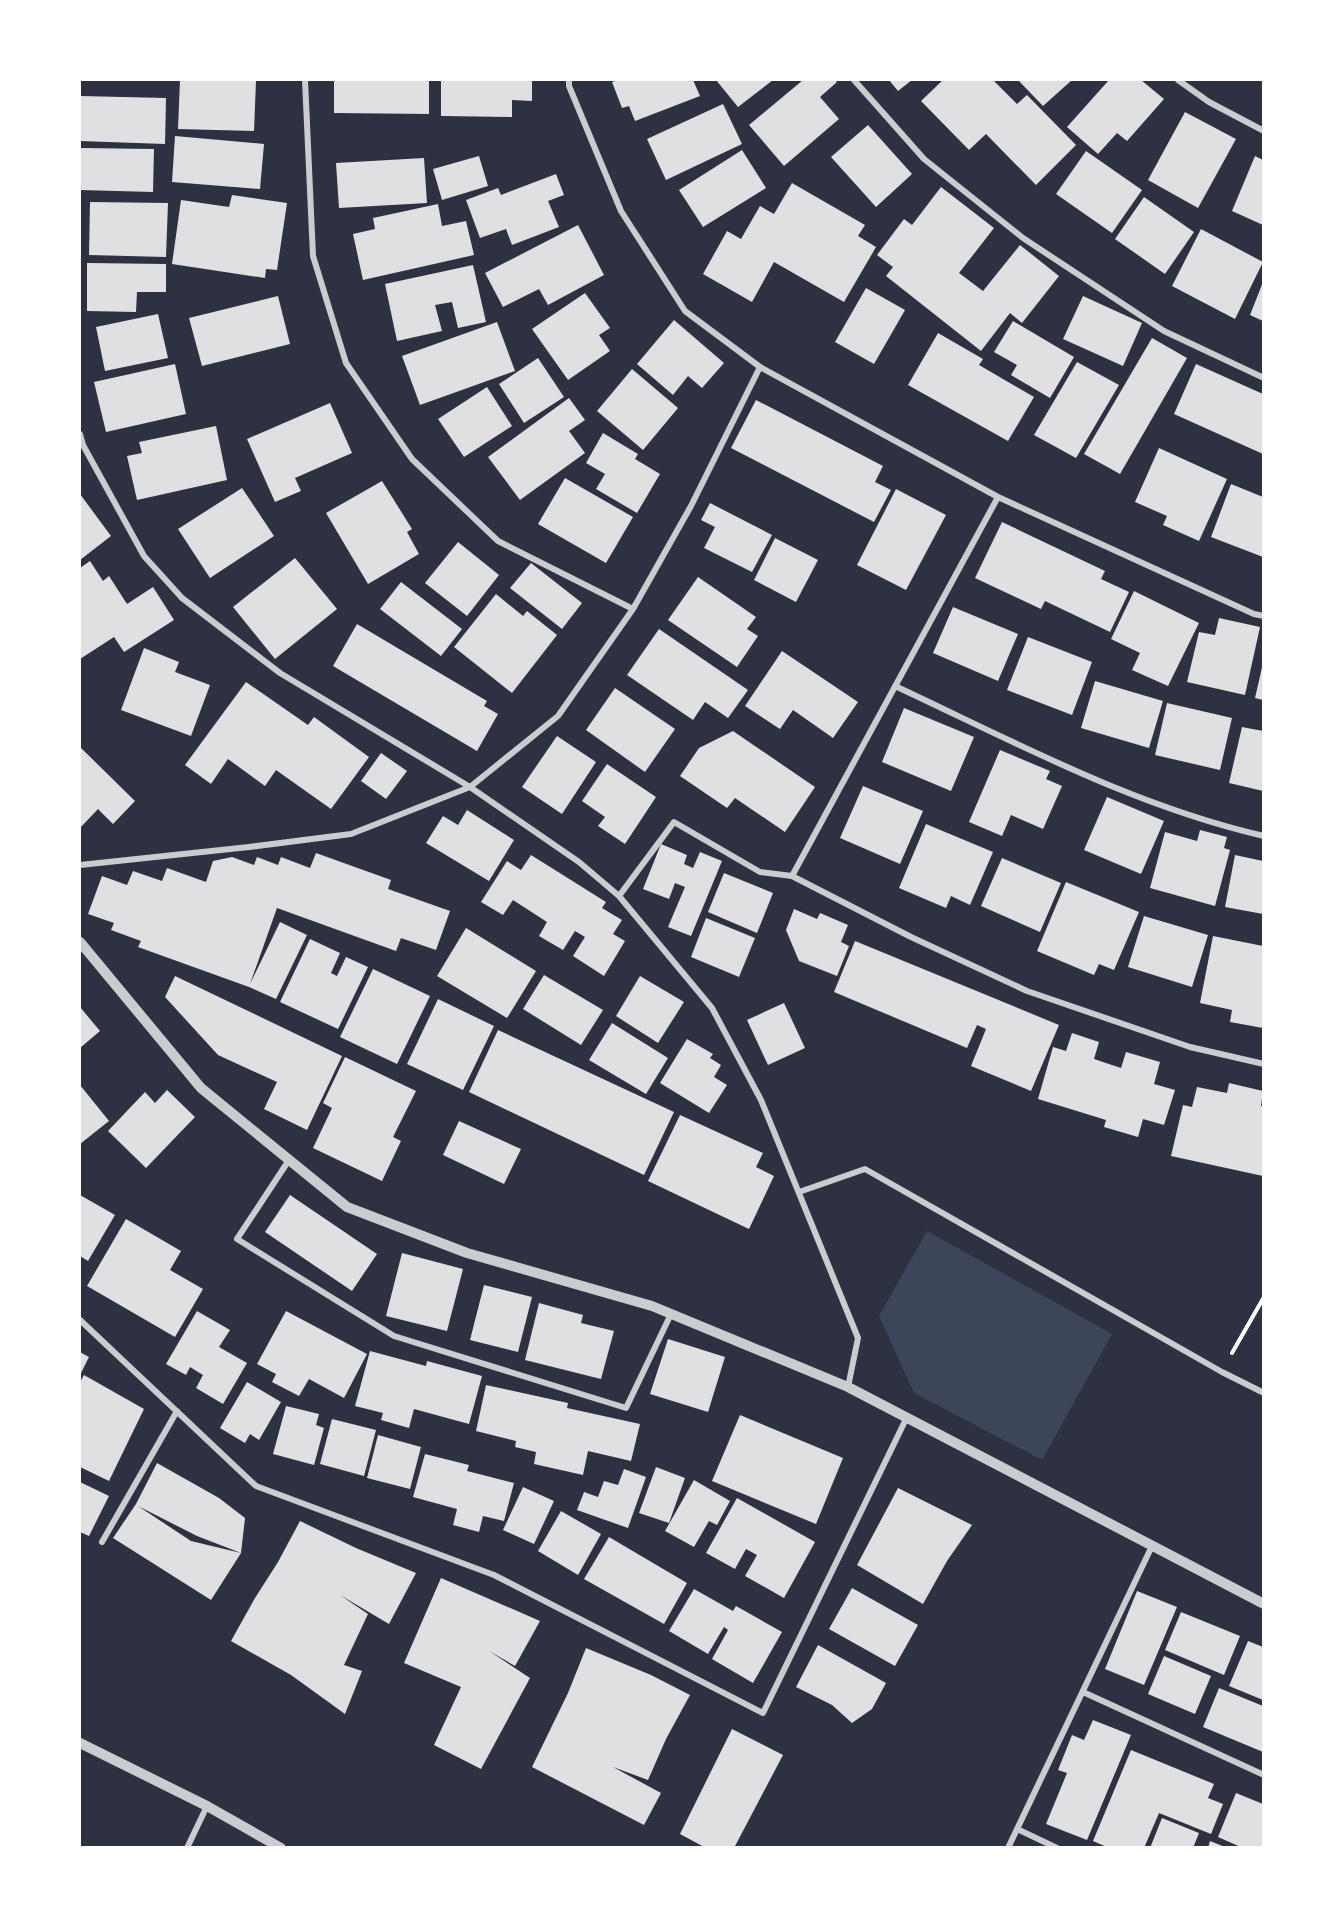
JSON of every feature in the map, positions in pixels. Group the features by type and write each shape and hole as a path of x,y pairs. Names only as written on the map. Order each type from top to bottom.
{"street":[{"path":"305,80 313,256 346,363 412,459 498,541 633,609"},
{"path":"569,80 569,86 621,211 685,311 760,367 998,497 1254,614 1263,616"},
{"path":"855,80 924,159 1023,238 1164,330 1263,378"},
{"path":"1178,80 1209,102 1263,131"},
{"path":"80,865 351,834 470,787 558,716 633,609 691,506 760,367"},
{"path":"80,434 83,446 144,556 182,598 280,672 470,787 579,862 619,896 712,1008 761,1100 858,1338 848,1387"},
{"path":"792,876 998,497"},
{"path":"895,686 1106,786 1225,827 1263,836"},
{"path":"619,896 674,822 760,872 792,876 911,937 1027,991 1190,1047 1263,1064"},
{"path":"80,942 201,1088 347,1207 467,1253 652,1306 848,1387 1263,1604"},
{"path":"290,1160 237,1239 394,1336 626,1408 671,1314"},
{"path":"799,1192 865,1169 1222,1372 1263,1393"},
{"path":"80,1320 256,1485 494,1575 763,1713 907,1417"},
{"path":"102,1542 177,1411"},
{"path":"1008,1848 1152,1546"},
{"path":"1083,1692 1263,1775"},
{"path":"80,1743 207,1806 280,1848"},
{"path":"187,1848 207,1806"},
{"path":"1017,1829 1057,1848"}],"path":[{"path":"1222,1372 1263,1297"}],"shaded area":[{"path":"927,1231 1112,1334 1042,1460 914,1393 879,1316"}],"building":[{"path":"180,80 256,81 254,131 178,129"},
{"path":"334,80 429,80 429,114 334,113"},
{"path":"441,80 532,80 532,101 512,100 512,117 441,116"},
{"path":"619,80 693,80 700,96 635,121 629,106 622,108 612,82"},
{"path":"716,80 773,80 738,107"},
{"path":"803,80 835,80 837,82 820,97 839,119 784,166 749,125"},
{"path":"889,80 912,80 898,91"},
{"path":"943,80 993,80 1017,104 1027,95 1076,145 1036,185 986,134 969,150 921,101"},
{"path":"1018,80 1072,80 1043,106"},
{"path":"1109,80 1141,80 1164,99 1127,141 1117,133 1098,154 1067,127"},
{"path":"80,96 166,98 165,144 80,141"},
{"path":"723,104 742,144 666,180 647,139"},
{"path":"1185,112 1236,139 1198,208 1148,180"},
{"path":"868,125 912,174 876,207 831,157"},
{"path":"175,136 264,144 260,189 172,182"},
{"path":"80,148 154,149 153,192 80,190"},
{"path":"742,150 766,188 703,227 679,190"},
{"path":"1086,151 1142,190 1112,233 1056,194"},
{"path":"479,156 488,186 442,200 433,169"},
{"path":"1255,156 1263,160 1263,225 1232,211"},
{"path":"424,158 427,203 339,208 336,163"},
{"path":"556,174 564,195 548,201 559,227 512,245 506,229 480,238 466,200 498,188 501,195"},
{"path":"792,183 865,225 858,236 876,247 844,302 774,262 752,302 703,274 727,231 741,239 760,206 774,214"},
{"path":"941,187 994,228 959,273 983,291 1020,245 1059,276 1022,323 1010,313 981,351 886,276 893,267 877,255 904,219 912,225"},
{"path":"232,195 287,203 277,270 266,269 265,278 172,264 181,200 229,207"},
{"path":"1144,197 1194,232 1165,274 1115,239"},
{"path":"90,202 168,203 166,257 89,255"},
{"path":"438,204 442,226 466,221 474,255 363,280 353,234 375,229 373,218"},
{"path":"578,225 604,275 548,305 539,289 503,307 485,273"},
{"path":"1201,229 1263,262 1235,319 1172,286"},
{"path":"87,263 166,264 166,292 137,292 136,312 87,311"},
{"path":"473,265 486,322 458,328 452,302 435,305 442,331 397,341 385,284"},
{"path":"1263,282 1263,321 1250,315"},
{"path":"866,288 905,310 874,364 835,342"},
{"path":"585,293 610,328 599,335 610,351 568,380 532,329"},
{"path":"278,296 290,344 202,366 189,318"},
{"path":"1083,296 1142,323 1123,366 1063,339"},
{"path":"158,314 168,358 105,371 96,327"},
{"path":"674,320 724,363 702,388 688,376 673,395 637,364"},
{"path":"1013,321 1074,357 1050,398 1011,375 1017,365 994,352"},
{"path":"497,322 515,371 420,405 402,356"},
{"path":"938,333 983,359 979,365 1034,397 1008,441 908,385"},
{"path":"1152,338 1187,358 1120,474 1084,454"},
{"path":"538,358 564,397 524,423 499,384"},
{"path":"1077,362 1119,385 1076,458 1034,435"},
{"path":"175,364 186,414 106,432 94,382"},
{"path":"1196,364 1263,394 1263,454 1174,414"},
{"path":"632,369 678,408 643,450 597,411"},
{"path":"487,387 512,426 464,457 438,419"},
{"path":"569,398 585,420 569,431 585,453 520,500 488,457"},
{"path":"756,400 883,466 875,482 891,490 874,522 731,448"},
{"path":"330,403 352,453 295,478 301,491 275,502 247,439"},
{"path":"216,426 227,480 137,500 127,456 142,453 139,442"},
{"path":"603,433 638,454 635,459 660,474 637,513 596,489 605,474 586,463"},
{"path":"1159,448 1227,479 1199,541 1163,525 1167,516 1135,502"},
{"path":"565,478 633,517 606,563 538,524"},
{"path":"382,481 412,529 407,532 419,554 368,584 326,513"},
{"path":"1231,484 1263,497 1263,557 1211,537"},
{"path":"242,488 274,536 210,578 178,529"},
{"path":"896,489 946,515 906,590 857,565"},
{"path":"80,494 111,536 80,560"},
{"path":"710,503 772,535 752,572 704,548 715,527 701,520"},
{"path":"1002,522 1105,571 1101,579 1129,592 1110,632 1045,601 1041,609 975,578"},
{"path":"775,538 818,560 796,602 754,580"},
{"path":"458,542 499,575 467,616 425,583"},
{"path":"295,558 337,609 275,659 233,607"},
{"path":"90,561 103,581 109,576 127,604 153,587 174,620 124,652 114,637 80,659 80,568"},
{"path":"531,563 582,603 562,629 510,588"},
{"path":"698,577 756,617 747,629 758,636 737,667 668,620"},
{"path":"401,582 462,629 441,656 380,609"},
{"path":"1134,591 1199,623 1168,686 1132,670 1140,653 1111,639"},
{"path":"496,594 523,616 527,611 557,635 512,693 454,647"},
{"path":"953,607 1018,634 998,681 933,653"},
{"path":"1219,618 1260,627 1245,695 1187,682 1199,632 1215,635"},
{"path":"357,624 487,701 484,706 498,714 477,751 333,666"},
{"path":"659,629 748,690 728,718 705,702 693,720 627,675"},
{"path":"1028,637 1092,662 1072,715 1007,690"},
{"path":"144,648 179,662 175,672 210,685 191,736 121,710"},
{"path":"782,651 858,702 833,738 793,710 780,729 745,706"},
{"path":"1263,663 1263,700 1255,698"},
{"path":"1095,681 1163,701 1149,748 1081,728"},
{"path":"246,682 308,725 314,717 369,757 331,809 276,770 265,786 228,759 211,784 185,765"},
{"path":"615,688 675,729 645,772 586,730"},
{"path":"1167,703 1232,718 1220,770 1155,755"},
{"path":"904,708 974,737 951,791 882,762"},
{"path":"1242,727 1263,731 1263,791 1229,783"},
{"path":"733,731 815,787 785,832 735,798 727,808 680,776 699,748"},
{"path":"557,736 596,762 562,814 522,787"},
{"path":"80,747 135,801 113,824 98,809 80,828"},
{"path":"1000,750 1050,771 1046,779 1062,786 1043,829 1011,815 1002,836 969,822"},
{"path":"381,753 407,771 386,799 361,781"},
{"path":"607,764 656,797 625,844 598,826 605,817 582,801"},
{"path":"863,786 923,811 900,864 840,838"},
{"path":"1107,797 1164,821 1141,874 1084,850"},
{"path":"467,810 514,840 489,881 426,843 443,816 458,825"},
{"path":"926,824 993,852 970,905 951,896 946,908 899,888"},
{"path":"1200,830 1227,837 1224,848 1230,850 1215,906 1150,888 1165,832 1197,841"},
{"path":"661,844 687,855 684,864 693,868 700,852 722,861 691,936 668,927 685,887 675,883 669,899 643,889"},
{"path":"316,853 391,880 388,889 450,911 436,950 401,938 396,951 277,908 250,984 280,922 307,935 276,999 138,947 141,941 111,930 114,923 88,914 102,876 127,885 133,871 162,881 167,868 206,882 213,861 232,857 254,865 257,857 278,865 281,857 310,868"},
{"path":"531,855 606,902 602,908 622,920 613,934 625,941 604,976 573,956 585,937 575,931 563,950 539,936 547,922 513,900 503,915 481,902 507,861 521,870"},
{"path":"1235,855 1263,861 1263,914 1225,907"},
{"path":"1002,858 1061,883 1040,932 981,906"},
{"path":"724,873 773,893 757,933 708,912"},
{"path":"1066,882 1139,912 1114,970 1099,964 1094,975 1037,951"},
{"path":"794,909 817,919 820,913 848,925 841,942 849,946 837,976 799,961 786,930"},
{"path":"1144,916 1208,935 1192,987 1128,967"},
{"path":"706,918 755,938 739,977 691,957"},
{"path":"466,928 536,971 507,1018 437,976"},
{"path":"1213,936 1263,946 1263,1028 1230,1022 1232,1010 1200,1003"},
{"path":"310,939 340,953 331,973 337,976 346,957 368,967 338,1029 280,1002"},
{"path":"855,941 1059,1025 1031,1091 971,1066 986,1029 977,1025 967,1048 834,992"},
{"path":"373,969 430,996 397,1064 340,1037"},
{"path":"544,975 603,1010 581,1045 523,1009"},
{"path":"175,976 342,1056 307,1130 264,1109 277,1082 218,1055 165,997"},
{"path":"640,976 684,1002 658,1043 616,1016"},
{"path":"438,999 494,1026 463,1090 407,1064"},
{"path":"784,1003 805,1048 768,1065 747,1020"},
{"path":"80,1007 100,1031 80,1048"},
{"path":"612,1023 668,1058 646,1094 589,1060"},
{"path":"498,1030 674,1112 644,1175 469,1092"},
{"path":"1072,1033 1099,1042 1094,1059 1121,1068 1126,1052 1160,1062 1154,1084 1175,1090 1164,1125 1143,1119 1138,1137 1104,1127 1106,1120 1038,1099 1053,1047 1066,1051"},
{"path":"687,1039 713,1054 710,1058 721,1065 714,1077 727,1085 709,1113 660,1083"},
{"path":"345,1057 416,1091 393,1137 401,1141 382,1181 313,1148 332,1108 323,1103"},
{"path":"1229,1083 1263,1091 1261,1106 1263,1106 1263,1176 1171,1156 1183,1105 1192,1107 1197,1087 1227,1093"},
{"path":"80,1085 109,1121 80,1144"},
{"path":"167,1090 195,1117 146,1168 108,1131 145,1092 155,1103"},
{"path":"680,1115 763,1153 756,1167 774,1176 749,1229 648,1181"},
{"path":"459,1121 521,1149 504,1184 443,1155"},
{"path":"80,1195 115,1215 88,1261 80,1256"},
{"path":"290,1195 377,1254 352,1291 265,1232"},
{"path":"126,1219 181,1251 170,1270 203,1289 175,1337 87,1286"},
{"path":"402,1253 463,1269 447,1331 386,1316"},
{"path":"484,1285 532,1297 518,1352 470,1340"},
{"path":"539,1303 583,1315 581,1323 614,1331 601,1379 525,1360"},
{"path":"197,1311 230,1330 219,1347 247,1363 223,1404 196,1388 203,1375 190,1367 186,1375 166,1364"},
{"path":"286,1311 367,1354 344,1398 309,1379 299,1396 272,1382 276,1374 257,1364"},
{"path":"668,1339 725,1357 708,1412 650,1394"},
{"path":"370,1351 426,1366 427,1361 482,1376 469,1424 414,1409 409,1428 381,1420 383,1413 355,1406"},
{"path":"80,1352 89,1357 80,1375"},
{"path":"84,1375 144,1409 109,1481 80,1467 80,1382"},
{"path":"247,1382 281,1402 259,1440 250,1434 245,1443 220,1428"},
{"path":"486,1385 568,1403 567,1408 640,1424 631,1461 588,1451 583,1475 534,1464 536,1452 515,1447 516,1441 476,1431"},
{"path":"286,1406 319,1414 316,1425 324,1428 314,1465 273,1454"},
{"path":"740,1415 843,1458 816,1524 712,1481"},
{"path":"332,1419 376,1430 364,1476 320,1464"},
{"path":"378,1435 421,1447 410,1489 367,1478"},
{"path":"425,1454 469,1465 467,1471 514,1483 504,1521 483,1516 479,1532 453,1525 457,1509 413,1497"},
{"path":"157,1463 219,1498 245,1518 241,1553 211,1600 113,1538 136,1504","holes":["138,1506 197,1536 241,1553 191,1541"]},
{"path":"656,1467 685,1478 669,1523 639,1513"},
{"path":"624,1469 646,1477 628,1528 577,1510 584,1492 598,1497 604,1481 618,1485"},
{"path":"694,1480 730,1501 717,1525 709,1521 694,1547 665,1531"},
{"path":"80,1482 109,1496 89,1536 80,1532"},
{"path":"523,1487 554,1501 534,1544 503,1530"},
{"path":"898,1488 972,1525 947,1561 923,1604 857,1565"},
{"path":"737,1498 815,1542 784,1598 745,1576 757,1555 746,1549 735,1569 706,1553"},
{"path":"561,1511 601,1534 578,1575 538,1551"},
{"path":"300,1521 416,1573 389,1624 340,1595 368,1614 344,1665 362,1671 345,1714 291,1675 231,1641"},
{"path":"609,1537 687,1583 664,1624 584,1579"},
{"path":"441,1578 540,1621 515,1666 489,1651 530,1678 481,1769 434,1745 461,1687 404,1663"},
{"path":"852,1588 918,1625 895,1666 829,1629"},
{"path":"694,1589 733,1611 736,1606 782,1632 753,1683 712,1659 728,1630 724,1627 708,1654 669,1631"},
{"path":"1137,1591 1177,1607 1144,1685 1105,1669"},
{"path":"1181,1612 1240,1636 1224,1675 1165,1650"},
{"path":"1248,1641 1263,1647 1263,1700 1229,1686"},
{"path":"818,1645 886,1683 872,1709 852,1723 832,1705 796,1687"},
{"path":"586,1648 651,1675 690,1695 666,1739 648,1780 613,1767 661,1793 644,1825 532,1767 568,1693"},
{"path":"1164,1656 1211,1676 1195,1714 1148,1694"},
{"path":"1219,1688 1263,1706 1263,1752 1203,1727"},
{"path":"1093,1720 1131,1735 1087,1840 1046,1824 1067,1773 1058,1770 1072,1735 1084,1740"},
{"path":"732,1729 783,1755 734,1848 706,1848 680,1834"},
{"path":"1131,1750 1214,1784 1208,1798 1223,1804 1211,1834 1159,1813 1144,1848 1109,1848 1093,1841"},
{"path":"1236,1793 1263,1804 1263,1848 1243,1848 1218,1837"},
{"path":"1162,1818 1199,1833 1193,1848 1150,1848"},
{"path":"1210,1841 1225,1847 1225,1848 1208,1848"}]}
